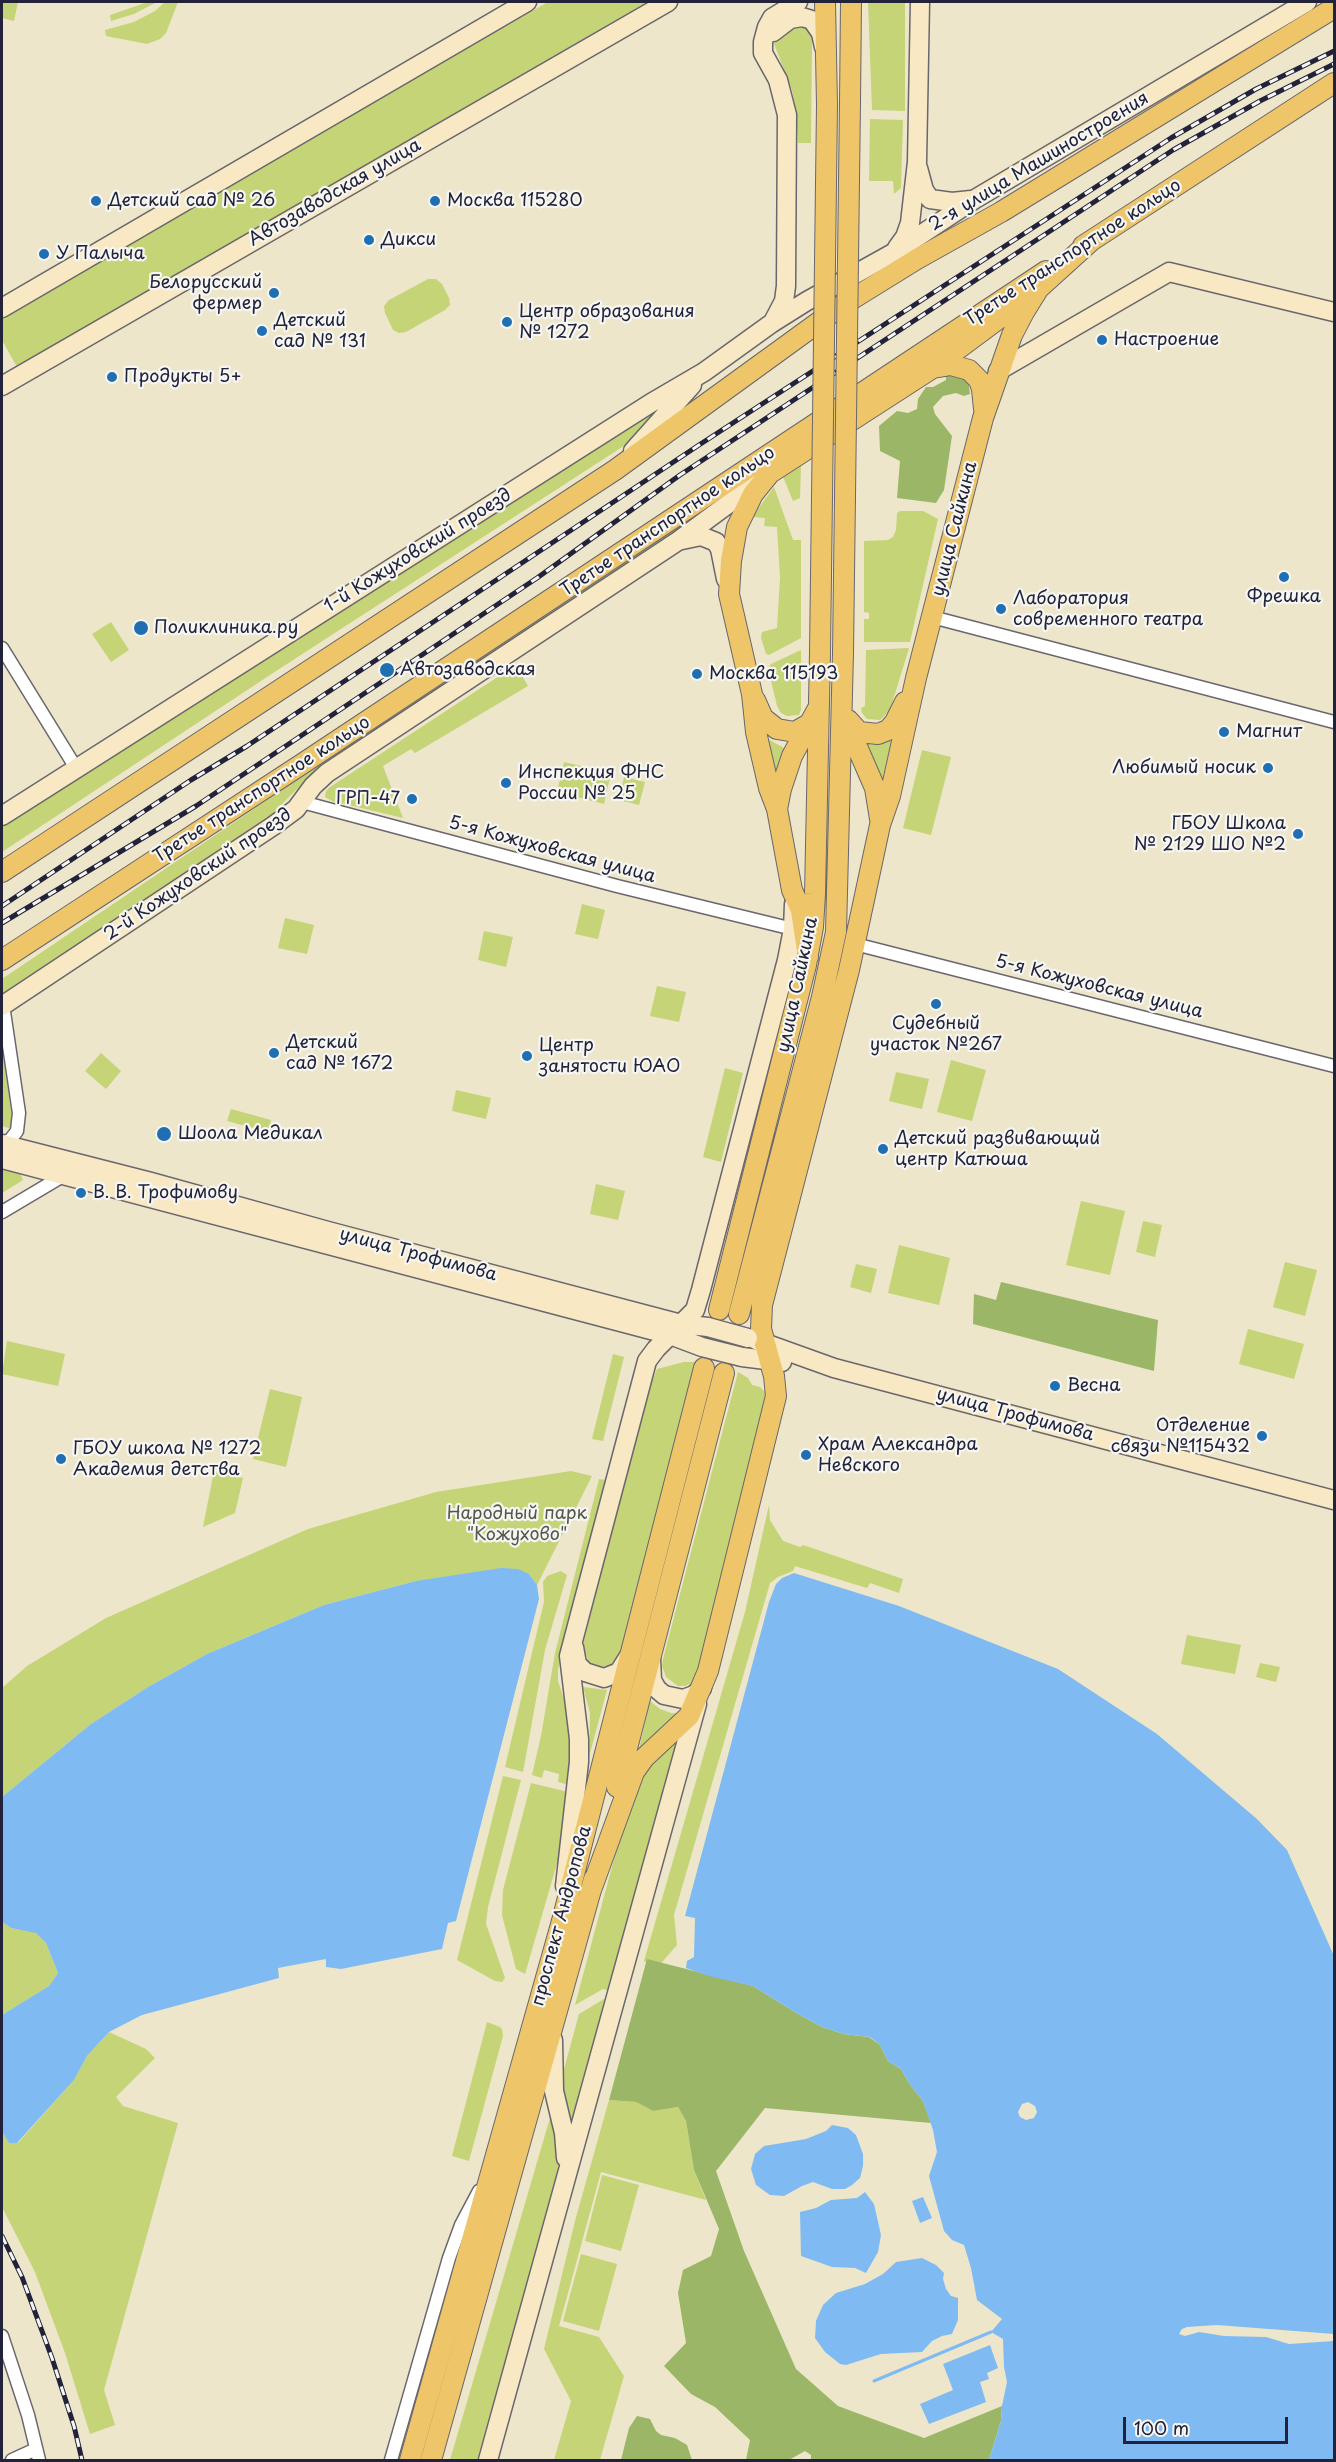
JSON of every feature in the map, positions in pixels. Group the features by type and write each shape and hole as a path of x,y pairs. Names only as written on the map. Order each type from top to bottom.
{"main road":[{"path":"2,308 527,2"},
{"name":"Автозаводская улица","path":"2,386 668,2"},
{"path":"772,323 780,312 786,286 787,115 778,80 764,53 764,42 767,27 772,18 798,2"},
{"name":"улица Сайкина","path":"719,1310 808,957 815,894 820,695 827,105 825,2"},
{"name":"улица Сайкина","path":"739,1314 822,997 832,953 837,912 843,713 851,2"},
{"path":"893,253 905,237 910,223 917,162 920,2"},
{"name":"2-я улица Машиностроения","path":"772,323 893,253 975,199 1288,7 1307,2"},
{"path":"2,872 615,470 841,306 916,259 1001,212 1335,8"},
{"path":"764,42 780,25 790,19 802,17 812,20 820,33 825,50"},
{"name":"Третье транспортное кольцо","path":"2,960 315,756 1145,205 1335,83"},
{"path":"917,162 924,190 930,199 952,202 975,199"},
{"path":"1039,288 1092,240"},
{"path":"998,371 1169,272 1335,312"},
{"path":"786,286 796,299 807,301"},
{"name":"улица Сайкина","path":"865,891 880,825 896,773 916,678 983,418 1012,335 1039,288"},
{"name":"2-й Кожуховский проезд","path":"2,1005 273,826 302,802 313,786 327,773 678,541 770,473 931,369 993,325 1039,288"},
{"name":"1-й Кожуховский проезд","path":"2,816 642,408 704,372 772,323"},
{"path":"931,369 951,365 961,366 975,375 982,389 983,418"},
{"path":"615,470 704,372"},
{"path":"729,594 731,561 737,526 753,494 770,473"},
{"path":"678,541 702,536 716,542 720,549 752,694 756,732 769,788 777,809 795,908 794,929"},
{"path":"843,713 859,732 878,734 888,730 895,722 916,678"},
{"path":"752,694 763,718 777,729 795,732 812,722"},
{"path":"777,809 792,756 812,722 820,695"},
{"path":"843,713 875,788 880,825"},
{"path":"562,1921 579,1762 578,1723 569,1656 647,1361 695,1310 794,929 816,853"},
{"path":"792,890 801,910 808,957"},
{"path":"488,2460 708,1671 776,1396 774,1376 762,1347 762,1305 855,944 865,891"},
{"name":"улица Трофимова","path":"2,1144 83,1164 676,1330 702,1347 742,1356 762,1347"},
{"name":"улица Трофимова","path":"2,1159 676,1330 708,1327 762,1347 834,1368 1335,1500"},
{"name":"проспект Андропова","path":"431,2460 591,1890 704,1368"},
{"name":"проспект Андропова","path":"410,2460 562,1921 724,1373"},
{"path":"575,1632 574,1654 577,1664 593,1676 604,1677 619,1672 641,1654 657,1689 664,1695 683,1699 694,1695 702,1688"},
{"path":"591,1890 634,1772 644,1758 689,1716 702,1688"},
{"path":"554,2022 552,2064 554,2091 564,2133 566,2157 562,2190"}],"street":[{"path":"932,617 1335,722"},
{"path":"2,648 76,768"},
{"name":"5-я Кожуховская улица","path":"302,802 617,886 794,929"},
{"name":"улица Сайкина","path":"822,997 865,891"},
{"name":"5-я Кожуховская улица","path":"855,944 1335,1066"},
{"path":"2,1005 19,1113 17,1131 10,1140 2,1144"},
{"path":"2,1212 83,1164"},
{"path":"391,2460 449,2258 461,2225 489,2174"},
{"path":"2,2336 38,2455 12,2460"}],"green space":[{"path":"2,2 18,2 14,21 2,18"},
{"path":"148,2 157,2 134,14 111,21 110,15"},
{"path":"165,2 178,2 166,33 160,39 147,44 106,36 105,30 134,22 155,11"},
{"path":"548,2 647,2 17,367 2,340 2,314"},
{"path":"868,2 905,2 905,111 872,110"},
{"path":"803,22 811,32 812,39 811,143 798,143 792,90 774,44 777,36"},
{"path":"870,119 903,120 901,188 894,194 893,181 869,181"},
{"path":"428,279 436,279 442,284 450,305 406,332 399,333 393,330 384,306 389,300"},
{"path":"951,371 968,379 970,394 964,396 956,393 943,396 933,407 935,414 952,436 944,490 936,503 897,498 900,461 880,451 879,426 897,411 908,413 917,409 918,399 926,387 933,387 946,380 946,376"},
{"path":"655,410 658,413 630,442 2,852 2,825 519,499"},
{"path":"801,464 800,498 793,501 782,474"},
{"path":"774,487 793,540 801,540 801,638 769,655 766,654 761,638 762,632 777,628 780,578 777,527 764,526 765,518 754,517"},
{"path":"923,511 938,519 910,642 864,642 864,619 869,619 869,613 864,612 864,541 888,540 893,537 896,530 897,513"},
{"path":"691,518 692,520 311,775 263,823 2,996 2,979"},
{"path":"111,622 129,650 111,662 92,634"},
{"path":"909,648 890,710 880,720 867,719 861,708 865,706 866,650"},
{"path":"801,650 801,710 799,715 787,716 781,713 777,706 768,668 771,664"},
{"path":"516,665 528,686 415,753 411,749 383,766 403,818 332,801 325,797 330,787"},
{"path":"897,729 885,799 861,741"},
{"path":"764,737 786,749 777,789"},
{"path":"922,750 951,757 931,835 903,828"},
{"path":"564,762 611,773 604,804 557,792"},
{"path":"624,777 645,782 639,805 619,800"},
{"path":"582,904 605,910 598,939 575,934"},
{"path":"285,918 314,925 307,954 278,948"},
{"path":"484,931 513,937 506,967 478,960"},
{"path":"657,986 686,992 679,1022 650,1016"},
{"path":"2,1048 13,1124 12,1129 2,1126"},
{"path":"101,1053 121,1071 106,1089 85,1071"},
{"path":"951,1060 986,1070 972,1121 937,1112"},
{"path":"725,1068 743,1073 721,1162 703,1157"},
{"path":"896,1072 929,1079 922,1109 889,1101"},
{"path":"456,1090 491,1098 486,1119 452,1111"},
{"path":"231,1109 271,1120 268,1132 227,1121"},
{"path":"2,1163 17,1167 23,1180 2,1193"},
{"path":"596,1184 625,1191 618,1220 590,1214"},
{"path":"1081,1201 1125,1211 1110,1275 1066,1265"},
{"path":"1143,1221 1162,1225 1155,1257 1136,1252"},
{"path":"899,1245 950,1258 939,1305 888,1293"},
{"path":"1285,1262 1317,1270 1305,1316 1273,1307"},
{"path":"856,1264 877,1269 871,1293 850,1287"},
{"path":"1001,1282 1158,1320 1154,1371 973,1324 974,1294 996,1300"},
{"path":"1248,1329 1304,1344 1294,1379 1239,1364"},
{"path":"7,1341 65,1354 58,1386 2,1374"},
{"path":"613,1354 624,1357 603,1441 592,1439"},
{"path":"684,1362 698,1362 620,1654 610,1666 597,1667 588,1661 583,1645 646,1395 657,1369"},
{"path":"738,1372 768,1395 696,1681 685,1686 678,1686 666,1677 662,1666 663,1659"},
{"path":"270,1389 302,1397 286,1467 253,1459"},
{"path":"214,1471 243,1478 235,1513 203,1527"},
{"name":"Народный парк \"Кожухово\"","path":"571,1471 592,1476 537,1585 529,1574 416,1581 324,1605 207,1654 148,1687 91,1724 2,1797 2,1688 27,1666 106,1618 308,1529 436,1492"},
{"path":"599,1479 606,1480 573,1601 558,1670 558,1681 575,1732 572,1786 558,1782 559,1774 544,1770 542,1778 532,1775 555,1653"},
{"path":"769,1505 770,1520 783,1541 800,1547 803,1545 903,1579 899,1593 870,1583 867,1588 795,1566 793,1571 770,1583 674,1915 677,1945 656,1969 644,1961 745,1612"},
{"path":"561,1571 567,1575 545,1650 523,1772 505,1767 544,1602 543,1582 547,1576"},
{"path":"1187,1635 1241,1645 1235,1674 1181,1664"},
{"path":"1260,1663 1280,1667 1276,1682 1256,1677"},
{"path":"583,1687 607,1690 589,1757 590,1713"},
{"path":"650,1701 660,1709 671,1713 681,1713 638,1753"},
{"path":"684,1730 610,1991 603,1989 575,2005 625,1818 639,1776"},
{"path":"503,1776 521,1780 488,1907 486,1924 505,1978 502,1982 495,1981 457,1960"},
{"path":"531,1783 568,1792 558,1860 525,1974 516,1969 502,1915 503,1890"},
{"path":"2,1922 11,1928 36,1932 46,1943 58,1973 49,1986 2,2015"},
{"path":"647,1959 753,1986 822,2027 844,2034 869,2037 880,2045 888,2061 901,2069 923,2101 931,2123 765,2108 716,2171 744,2251 796,2369 838,2406 924,2438 1002,2406 1001,2421 989,2460 811,2460 811,2455 805,2451 789,2460 746,2460 750,2440 715,2407 691,2394 664,2366 686,2343 678,2293 683,2270 711,2256 719,2229 694,2170 686,2121 678,2107 653,2111 636,2102 609,2100"},
{"path":"604,1999 608,2000 571,2130 558,2091 579,2014"},
{"path":"487,2022 500,2027 503,2036 469,2161 452,2156"},
{"path":"109,2032 146,2049 155,2058 116,2097 123,2106 178,2123 104,2390 115,2425 90,2434 65,2353 35,2272 2,2207 2,2132 9,2143 18,2143 74,2080 87,2056"},
{"path":"609,2100 636,2102 653,2111 678,2107 686,2121 694,2170 706,2200 601,2172 559,2326 599,2337 624,2376 600,2460 554,2460 571,2401 544,2349 575,2221"},
{"path":"552,2111 561,2150 557,2178 477,2460 450,2460"},
{"path":"602,2175 639,2185 621,2251 585,2241"},
{"path":"581,2254 617,2264 599,2331 563,2321"},
{"path":"637,2416 650,2419 656,2431 661,2435 675,2438 687,2445 692,2460 621,2460 629,2428"}],"water":[{"path":"501,1568 518,1569 529,1574 537,1585 539,1599 456,1921 448,1923 442,1949 341,1969 326,1967 326,1959 278,1968 279,1978 142,2015 109,2032 87,2056 74,2080 17,2143 9,2143 2,2132 2,2015 49,1986 58,1973 46,1943 36,1933 11,1928 2,1922 2,1797 91,1724 148,1687 207,1654 324,1605 416,1581"},
{"path":"794,1573 899,1606 1058,1669 1157,1734 1257,1819 1287,1850 1334,1956 1334,2334 1217,2325 1187,2327 1179,2334 1185,2336 1199,2332 1224,2336 1266,2337 1289,2344 1334,2341 1334,2460 989,2460 1001,2421 1007,2382 1003,2339 991,2332 1002,2319 977,2300 964,2245 952,2240 944,2231 929,2176 937,2152 933,2130 923,2101 901,2069 888,2061 880,2045 870,2037 844,2034 822,2027 753,1986 686,1968 687,1961 694,1957 695,1918 685,1916 769,1602 776,1584 782,1578","holes":["1028,2102 1035,2106 1037,2112 1034,2118 1026,2120 1020,2117 1018,2112 1022,2104"]},
{"path":"832,2125 848,2128 856,2135 863,2154 860,2178 852,2185 845,2189 832,2189 813,2182 784,2196 770,2195 756,2185 751,2169 755,2154 764,2146 806,2139 826,2131"},
{"path":"865,2192 874,2204 881,2235 878,2252 866,2273 855,2268 832,2267 801,2256 800,2212 816,2208 831,2200 857,2198"},
{"path":"923,2197 932,2218 920,2223 912,2201"},
{"path":"922,2258 936,2265 944,2273 946,2289 951,2296 958,2298 958,2320 952,2334 932,2341 922,2352 881,2354 846,2365 840,2364 825,2352 815,2338 816,2321 823,2305 836,2293 865,2284 883,2274 896,2262"},
{"path":"990,2345 998,2368 987,2373 989,2379 980,2382 986,2402 929,2424 920,2404 953,2390 943,2364"}],"waterway":[{"path":"874,2381 991,2332"}],"railway":[{"path":"2,906 699,445 1171,138 1256,89 1334,51"},
{"path":"2,923 196,806 537,578 680,475 1173,150 1260,101 1334,64"},
{"path":"2,2236 22,2277 52,2358 74,2426 82,2460"}],"place":[{"name":"Детский сад № 26","path":"96,201"},
{"name":"Москва 115280","path":"435,201"},
{"name":"Дикси","path":"369,240"},
{"name":"У Палыча","path":"44,254"},
{"name":"Белорусский фермер","path":"274,293"},
{"name":"Центр образования № 1272","path":"507,322"},
{"name":"Детский сад № 131","path":"262,331"},
{"name":"Настроение","path":"1102,340"},
{"name":"Продукты 5+","path":"112,377"},
{"name":"Фрешка","path":"1284,577"},
{"name":"Лаборатория современного театра","path":"1001,609"},
{"name":"Поликлиника.ру","path":"141,628"},
{"name":"Автозаводская","path":"387,670"},
{"name":"Москва 115193","path":"697,674"},
{"name":"Магнит","path":"1224,732"},
{"name":"Любимый носик","path":"1268,768"},
{"name":"Инспекция ФНС России № 25","path":"506,783"},
{"name":"ГРП-47","path":"412,799"},
{"name":"ГБОУ Школа № 2129 ШО №2","path":"1298,834"},
{"name":"Судебный участок №267","path":"936,1004"},
{"name":"Детский сад № 1672","path":"274,1053"},
{"name":"Центр занятости ЮАО","path":"527,1056"},
{"name":"Шоола Медикал","path":"164,1134"},
{"name":"Детский развивающий центр Катюша","path":"883,1149"},
{"name":"В. В. Трофимову","path":"81,1193"},
{"name":"Весна","path":"1055,1386"},
{"name":"Отделение связи №115432","path":"1262,1436"},
{"name":"Храм Александра Невского","path":"806,1455"},
{"name":"ГБОУ школа № 1272 Академия детства","path":"61,1459"}]}
